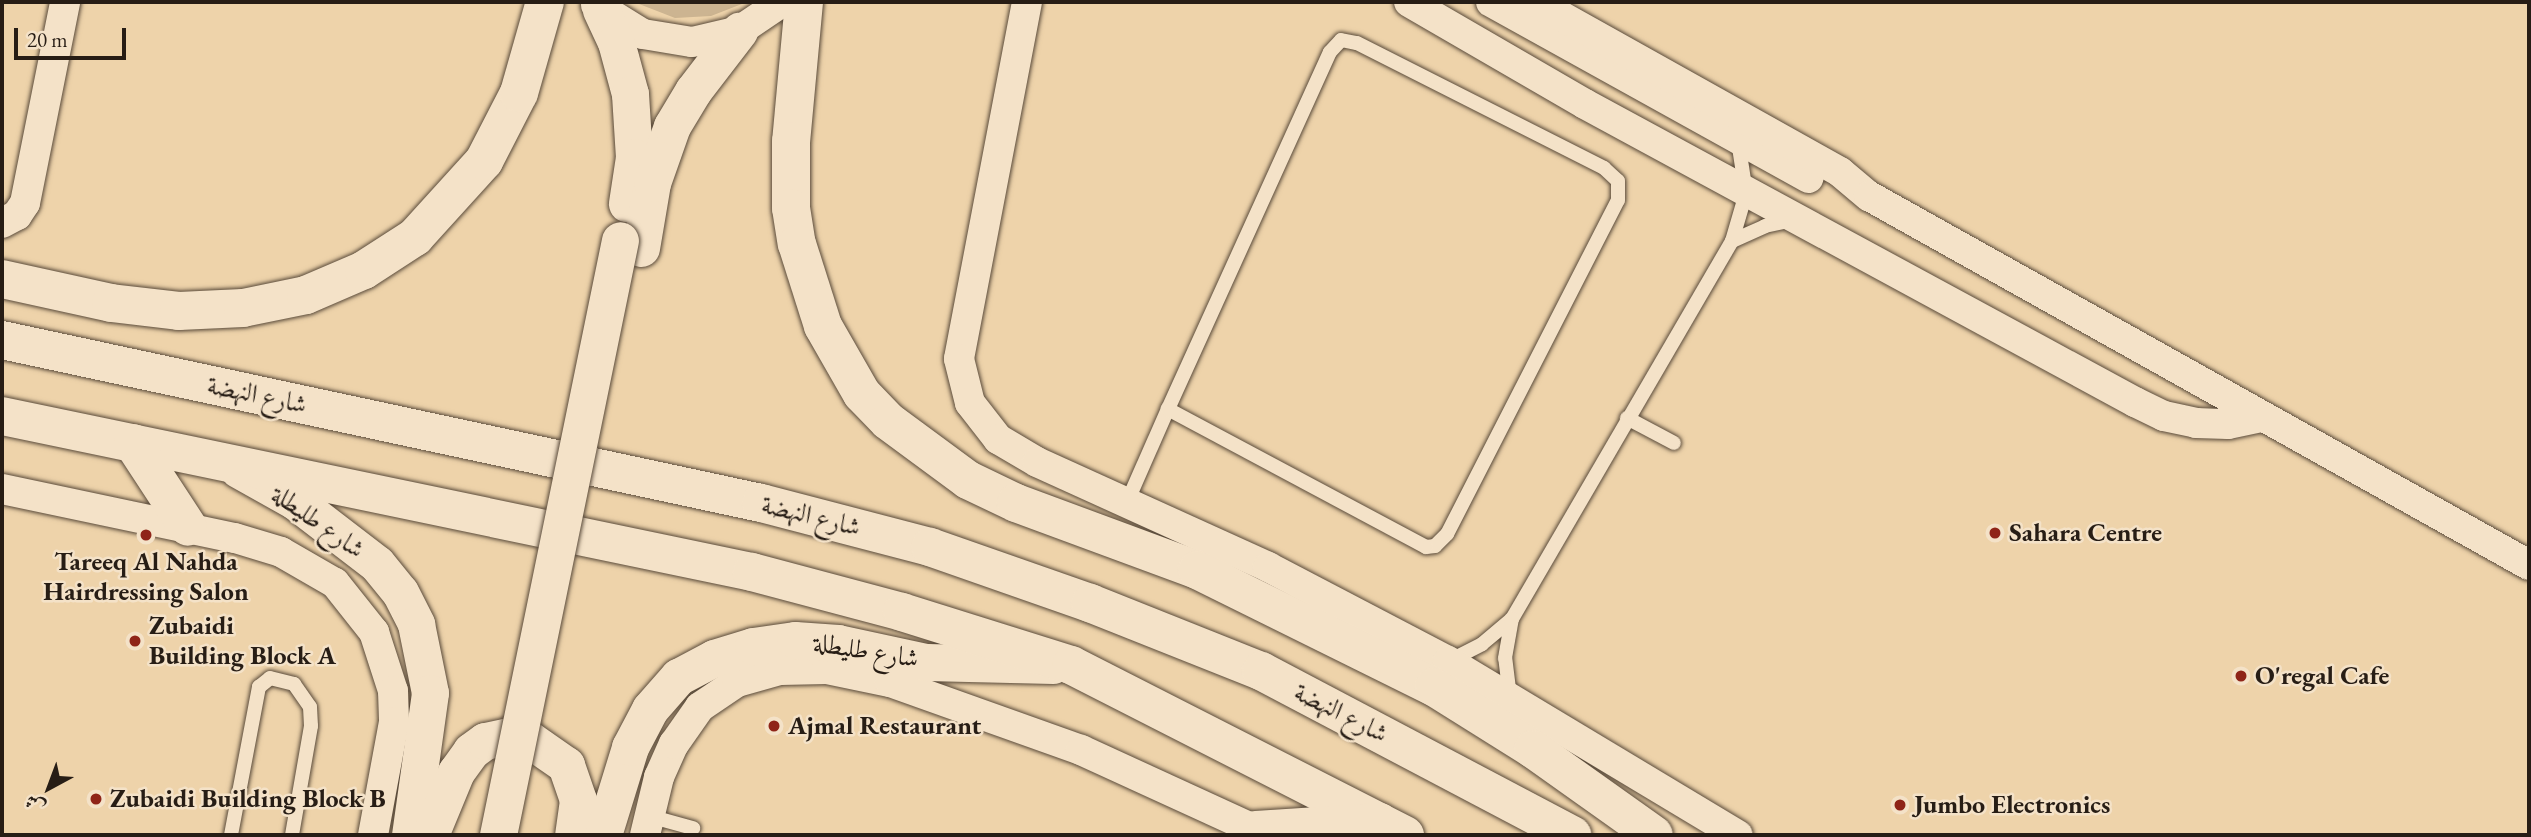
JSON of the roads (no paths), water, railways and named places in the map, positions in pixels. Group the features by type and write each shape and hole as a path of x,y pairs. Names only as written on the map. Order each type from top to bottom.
{"main road":[{"path":"2,279 111,303 179,310 243,308 306,295 364,270 415,237 484,161 519,93 544,2"},
{"path":"804,2 791,141 791,208 797,244 823,327 862,394 888,421 968,480 1016,503 1197,570 1378,657 1533,749 1654,835"},
{"name":"شارع النهضة","path":"2,340 761,503 930,547 1090,603 1261,671 1572,835"},
{"path":"2,416 752,572 1071,665 1393,829"},
{"path":"133,443 188,527"},
{"path":"1261,833 1393,829"}],"street":[{"path":"2,223 17,215 25,203 65,2"},
{"path":"498,835 630,244 672,126 692,91 739,31 782,2"},
{"path":"1027,2 958,359 970,403 998,439 1037,462 1128,500 1448,661 1738,835"},
{"path":"1409,2 1746,193 2164,416 2228,424 2262,417"},
{"path":"1491,2 1828,188 1869,196"},
{"path":"1536,2 1840,172 1869,196 2529,565"},
{"path":"597,6 643,34 692,42 739,31"},
{"path":"522,835 630,244 633,121 616,42 597,6"},
{"name":"شارع طليطلة","path":"228,464 295,501 368,556 400,592 416,624 430,693 410,835"},
{"path":"2,489 188,527 281,552 309,565 335,583 374,632 393,691 394,722 373,835"},
{"name":"شارع طليطلة","path":"603,835 631,747 650,709 678,677 714,658 752,646 795,640 838,643 926,662 1071,665"},
{"path":"647,826 674,744 700,707 737,682 780,670 827,669 890,682 1081,750 1261,833"},
{"path":"429,835 456,772 471,751 485,741 508,736 530,740 566,765 578,800 573,835"}],"lane":[{"path":"1128,500 1168,408 1330,52 1341,40 1357,43 1604,168 1618,181 1618,200 1447,534 1435,546 1426,547 1168,408"},
{"path":"1510,697 1505,658 1512,619 1732,241 1746,193 1738,139"},
{"path":"1732,241 1765,226 1798,220"},
{"path":"1627,418 1674,443"},
{"path":"1448,661 1482,644 1512,619"},
{"path":"231,835 259,687 264,679 272,678 294,684 310,707 311,726 292,835"},
{"path":"647,826 693,828"}],"place":[{"name":"Sahara Centre","path":"1995,533"},
{"name":"Tareeq Al Nahda Hairdressing Salon","path":"146,535"},
{"name":"Zubaidi Building Block A","path":"135,641"},
{"name":"O'regal Cafe","path":"2241,676"},
{"name":"Ajmal Restaurant","path":"774,726"},
{"name":"Zubaidi Building Block B","path":"96,799"},
{"name":"Jumbo Electronics","path":"1900,805"}]}
